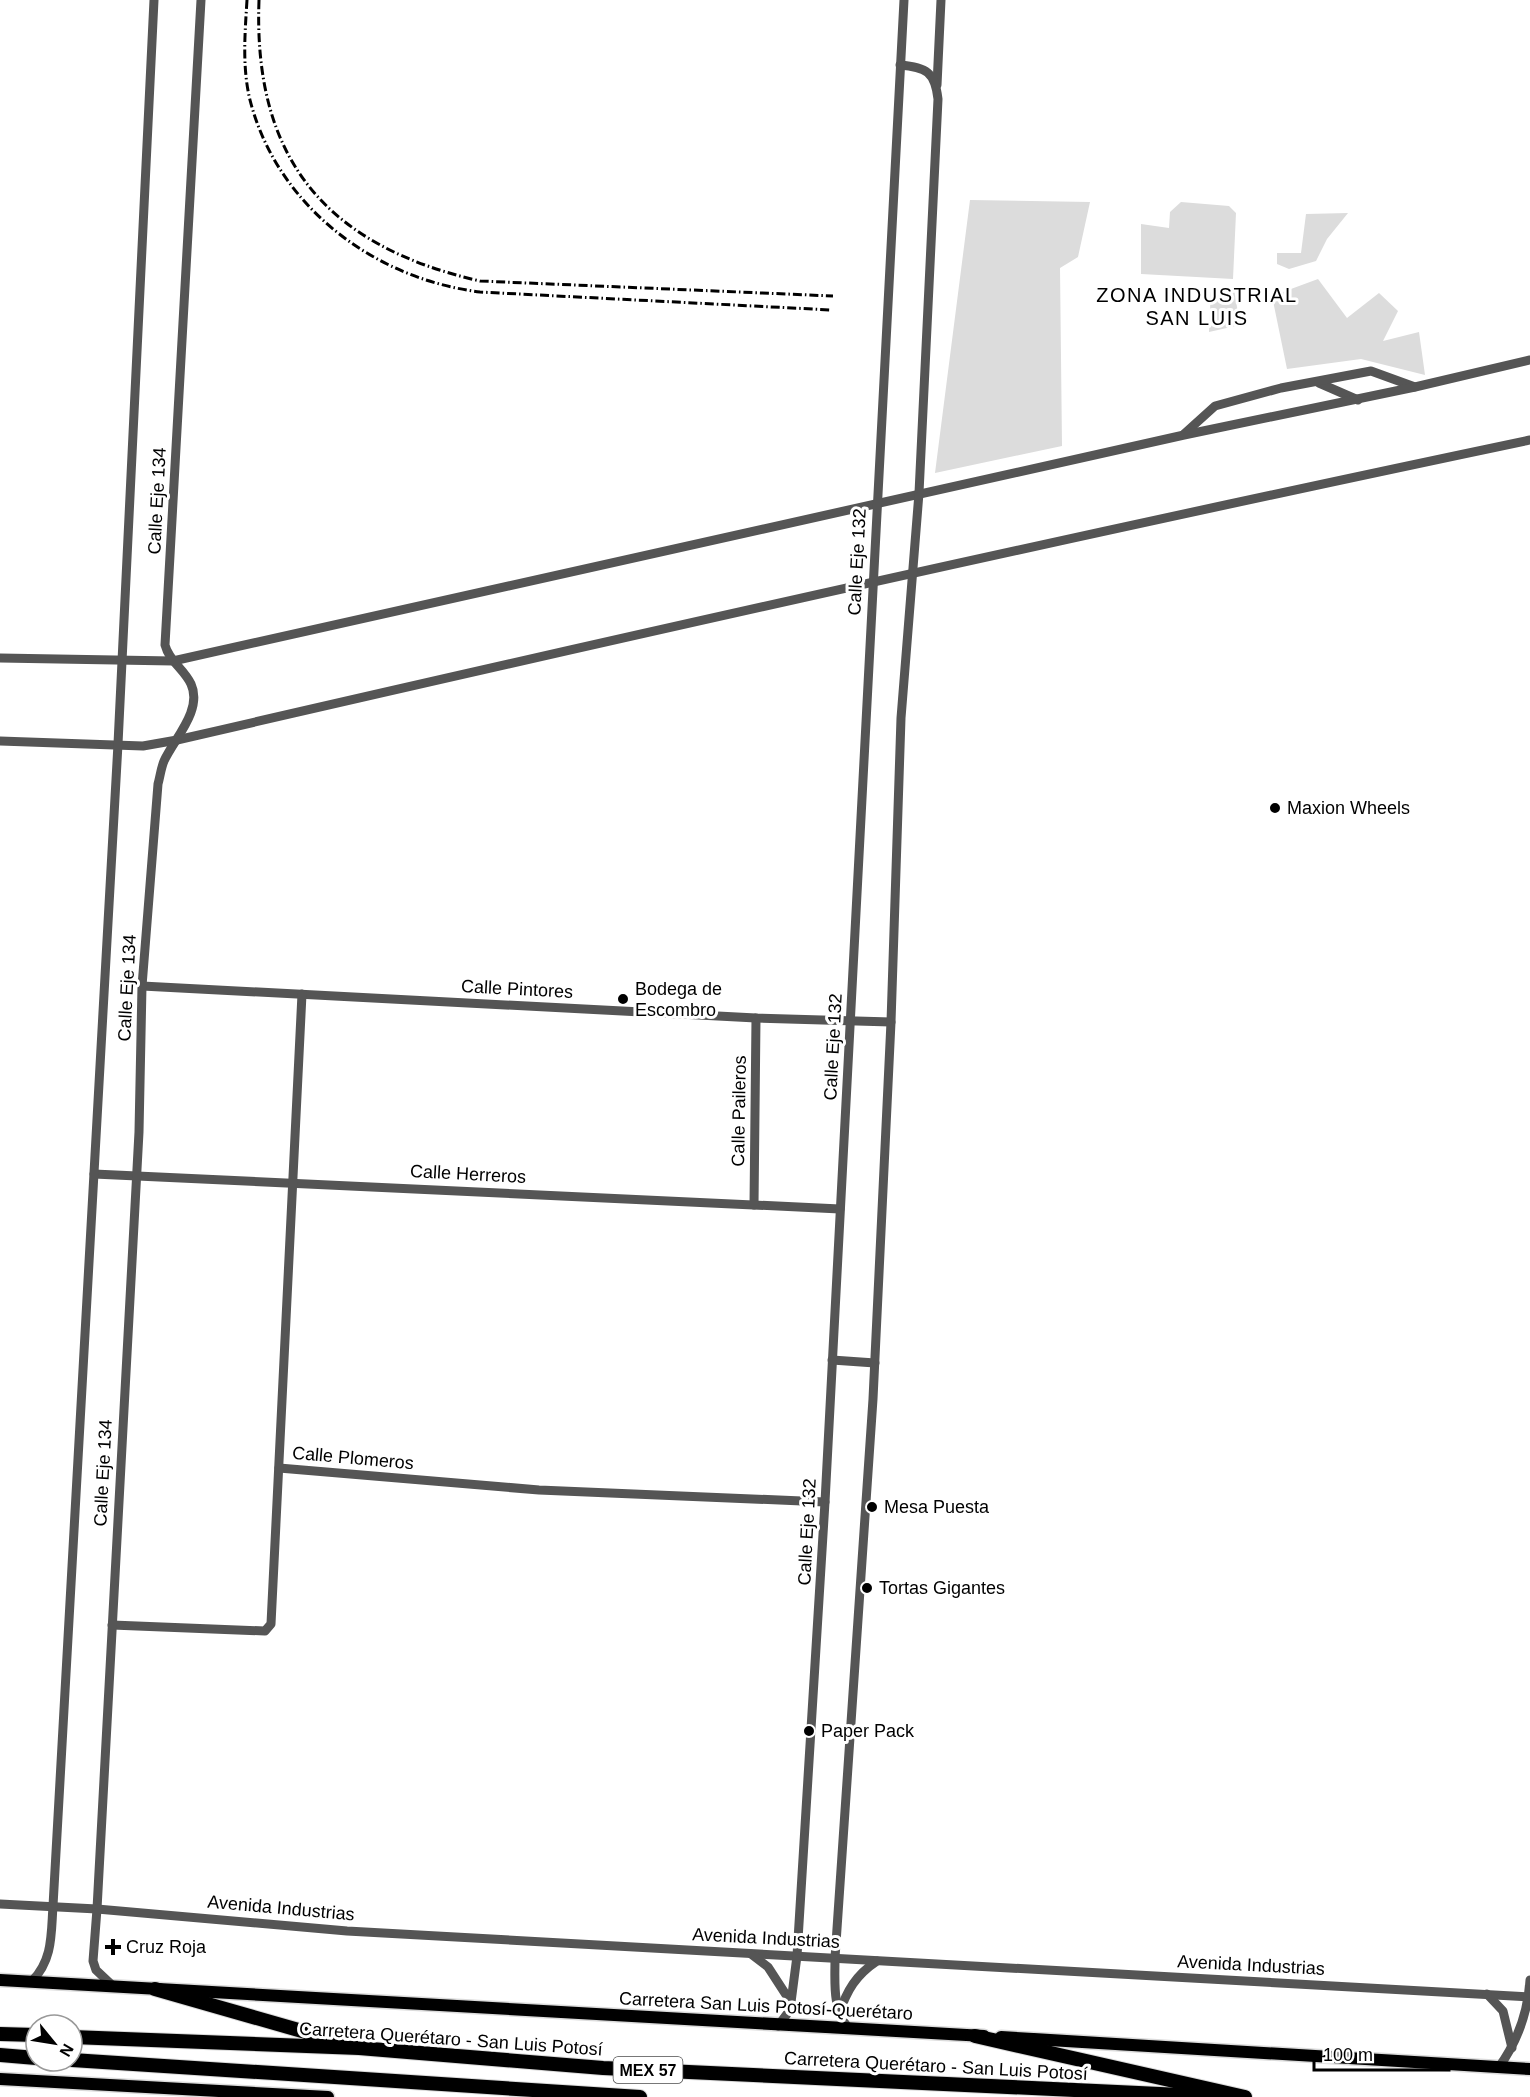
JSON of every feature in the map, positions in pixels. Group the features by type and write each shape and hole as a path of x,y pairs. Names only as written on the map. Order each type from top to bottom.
{"highway":[{"path":"155,1989 359,2048"},
{"path":"0,2034 24,2035"},
{"path":"975,2036 1245,2097"},
{"name":"Carretera Querétaro - San Luis Potosí","path":"84,2037 359,2048 603,2068 1224,2097"},
{"path":"0,2055 24,2057"},
{"name":"MEX 57","path":"84,2061 640,2097"}],"main road":[{"name":"Carretera San Luis Potosí-Querétaro","path":"0,1980 1530,2068"},
{"path":"0,2079 328,2097"}],"street":[{"name":"Calle Eje 134","path":"32,1981 41,1972 48,1957 53,1906 123,662 154,0"},
{"name":"Calle Eje 134","path":"113,1986 96,1970 93,1961 136,1175 142,986 158,784 164,762 177,740 192,704 193,693 190,683 173,661 165,645 201,0"},
{"name":"Calle Eje 132","path":"778,2026 792,2004 797,1956 825,1502 904,0"},
{"path":"849,2029 839,2016 835,1998 835,1958 875,1363 891,1022 901,718 919,493 941,0"},
{"path":"900,65 922,67 930,75 936,87"},
{"path":"0,658 123,662 173,661 919,493 1184,435 1358,400 1530,360"},
{"path":"1184,435 1215,406 1281,388 1371,371 1415,387"},
{"path":"1318,382 1358,400"},
{"path":"0,741 143,746 177,740 692,625 912,571 1530,440"},
{"name":"Calle Pintores","path":"142,986 756,1018 891,1022"},
{"name":"Calle Plomeros","path":"302,994 279,1468 539,1490 825,1502"},
{"name":"Calle Paileros","path":"754,1205 756,1018"},
{"name":"Calle Herreros","path":"94,1174 840,1209"},
{"path":"832,1360 875,1363"},
{"path":"112,1625 268,1630 272,1624 279,1468"},
{"name":"Avenida Industrias","path":"0,1904 96,1909 347,1931 1529,1997"},
{"path":"752,1954 768,1967 792,2004"},
{"path":"839,2016 845,1995 855,1978 877,1960"},
{"path":"1499,2067 1512,2049 1529,1997 1530,1980"},
{"path":"1487,1995 1503,2011 1512,2049"}],"shaded area":[{"path":"970,200 1090,202 1078,257 1060,268 1062,446 935,473"},
{"path":"1181,202 1229,206 1236,213 1233,279 1141,274 1141,224 1169,228 1170,212"},
{"path":"1348,213 1327,239 1316,261 1289,269 1277,264 1277,253 1301,253 1306,214"},
{"path":"1318,279 1347,318 1379,293 1398,311 1383,341 1419,332 1425,375 1361,359 1287,369 1272,296"},
{"path":"1211,289 1234,289 1240,325 1209,332"}],"railway":[{"path":"247,0 246,75 250,100 263,138 282,173 307,204 335,231 368,253 403,271 441,284 480,292 831,310"},
{"path":"259,0 260,56 269,106 286,150 310,187 341,219 380,245 426,265 480,281 833,296"}],"place":[{"name":"Maxion Wheels","path":"1275,808"},
{"name":"Bodega de Escombro","path":"623,999"},
{"name":"Mesa Puesta","path":"872,1507"},
{"name":"Tortas Gigantes","path":"867,1588"},
{"name":"Paper Pack","path":"809,1731"},
{"name":"Cruz Roja","path":"113,1947"}],"district":[{"name":"ZONA INDUSTRIAL SAN LUIS","path":"1197,306"}]}
